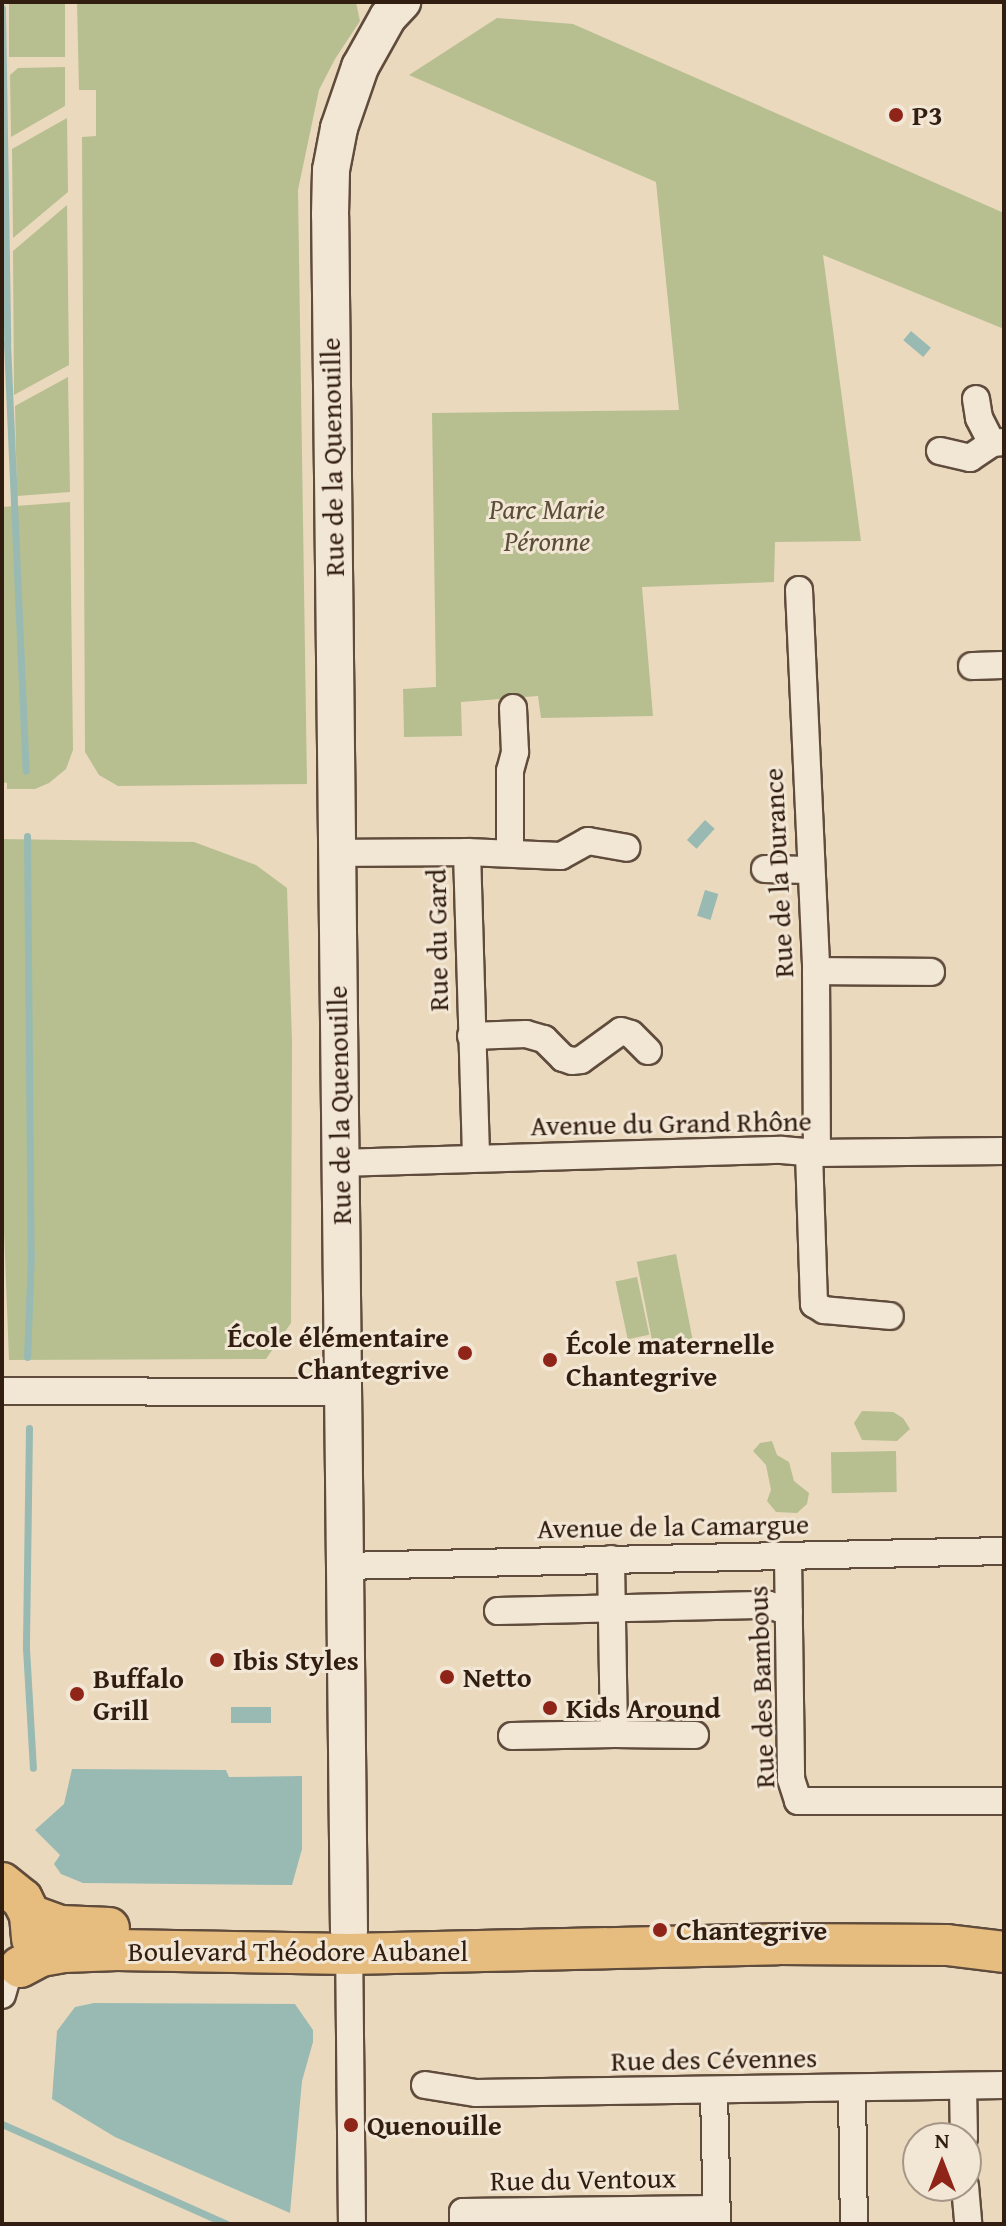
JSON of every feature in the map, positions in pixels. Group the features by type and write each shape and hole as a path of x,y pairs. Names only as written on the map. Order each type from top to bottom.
{"main road":[{"name":"Boulevard Théodore Aubanel","path":"11,1890 61,1926 349,1943"},
{"path":"8,1980 32,1943 11,1890"},
{"name":"Boulevard Théodore Aubanel","path":"8,1980 41,1956 77,1951 349,1943 433,1932 579,1950 793,1944 947,1945 1004,1952"}],"street":[{"name":"Rue de la Quenouille","path":"352,2224 331,170 339,128 360,67 388,17 402,2"},
{"path":"940,451 970,458 998,442 979,418 976,399"},
{"name":"Rue de la Durance","path":"799,590 809,870 816,971 814,1304 824,1310 890,1316"},
{"path":"972,666 1004,665"},
{"path":"510,852 513,708"},
{"path":"467,852 561,856 588,841 626,848"},
{"name":"Rue du Gard","path":"336,853 467,852 476,1158"},
{"path":"765,869 809,870"},
{"path":"816,971 931,972"},
{"path":"471,1036 526,1034 544,1039 563,1058 572,1061 581,1060 621,1031 631,1034 648,1051"},
{"name":"Avenue du Grand Rhône","path":"339,1163 782,1150 813,1153 1004,1151"},
{"path":"2,1391 342,1392"},
{"name":"Avenue de la Camargue","path":"343,1566 1004,1551"},
{"name":"Rue des Bambous","path":"788,1556 791,1779 798,1801 1004,1801"},
{"path":"611,1559 614,1734"},
{"path":"498,1611 769,1605 789,1612"},
{"path":"512,1736 695,1735"},
{"name":"Rue des Cévennes","path":"425,2085 476,2093 714,2092 1004,2085"},
{"path":"963,2087 964,2122"},
{"path":"852,2089 854,2224"},
{"path":"714,2092 717,2216"},
{"path":"966,2202 968,2224"},
{"name":"Rue du Ventoux","path":"463,2224 463,2212 717,2216"}],"green space":[{"path":"9,2 65,2 65,57 9,57"},
{"path":"77,2 356,2 360,21 319,90 298,190 307,784 118,786 99,775 85,752 82,137 96,136 96,90 79,90"},
{"name":"Parc Marie Péronne","path":"497,18 573,24 1004,213 1004,329 823,255 861,541 775,542 774,582 642,587 653,716 541,718 538,696 461,702 462,736 404,737 403,689 436,687 432,413 679,410 656,182 409,75"},
{"path":"65,67 65,106 11,137 10,75 18,68"},
{"path":"67,118 68,192 13,238 12,149"},
{"path":"67,205 69,365 14,395 13,251"},
{"path":"68,377 70,492 17,496 15,406"},
{"path":"70,502 73,750 66,769 49,783 35,789 7,789 7,783 2,782 2,507"},
{"path":"2,839 194,842 256,865 287,888 292,1042 291,1323 266,1359 9,1360 2,1178"},
{"path":"676,1254 693,1340 654,1348 637,1262"},
{"path":"637,1277 649,1335 628,1339 615,1282"},
{"path":"862,1411 893,1412 903,1418 910,1429 897,1441 862,1440 854,1423"},
{"path":"772,1441 777,1455 789,1462 794,1481 809,1493 807,1504 797,1513 776,1512 767,1501 771,1490 766,1465 753,1451 760,1443"},
{"path":"896,1451 897,1492 832,1493 831,1452"}],"water":[{"path":"911,331 931,348 923,357 903,340"},
{"path":"705,820 715,829 697,849 687,840"},
{"path":"705,890 718,894 710,920 697,916"},
{"path":"231,1707 271,1707 271,1723 231,1723"},
{"path":"72,1769 226,1770 229,1777 302,1776 302,1849 292,1885 83,1883 61,1874 54,1864 60,1855 35,1830 64,1804"},
{"path":"94,2003 295,2004 313,2030 313,2042 302,2081 290,2213 115,2137 52,2099 57,2031 75,2007"}],"waterway":[{"path":"2,8 7,343 26,771"},
{"path":"27,836 31,1254 27,1357"},
{"path":"29,1428 26,1648 33,1768"},
{"path":"2,2124 227,2224"}],"place":[{"name":"P3","path":"896,115"},
{"name":"École élémentaire Chantegrive","path":"465,1353"},
{"name":"École maternelle Chantegrive","path":"550,1360"},
{"name":"Ibis Styles","path":"217,1660"},
{"name":"Netto","path":"447,1677"},
{"name":"Buffalo Grill","path":"77,1694"},
{"name":"Kids Around","path":"550,1708"},
{"name":"Chantegrive","path":"660,1930"},
{"name":"Quenouille","path":"351,2125"}]}
